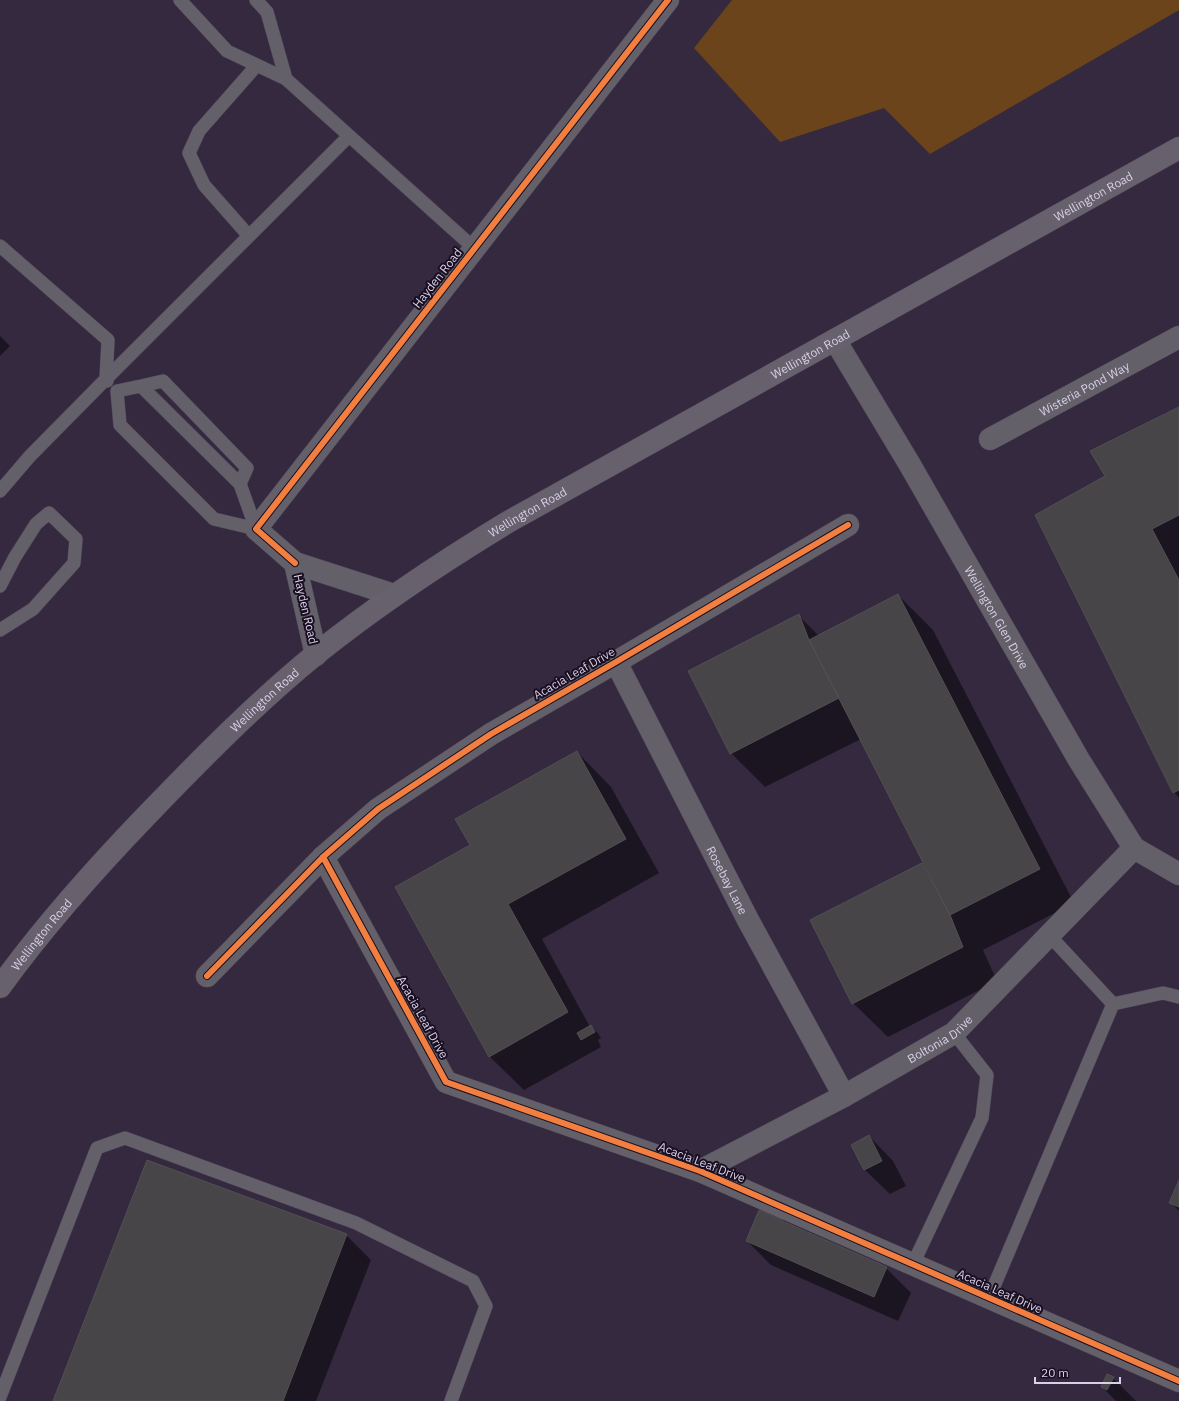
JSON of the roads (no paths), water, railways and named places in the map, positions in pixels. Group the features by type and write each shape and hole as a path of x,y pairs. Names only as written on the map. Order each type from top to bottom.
{"main road":[{"name":"Wellington Road","path":"1152,163 1179,139"},
{"name":"Wellington Road","path":"0,987 55,917 89,877 191,769 241,721 316,655 394,595 508,522 1179,148"}],"street":[{"name":"Hayden Road","path":"394,595 295,563 256,529 668,0"},
{"name":"Wisteria Pond Way","path":"990,439 1179,337"},
{"name":"Wellington Glen Drive","path":"835,340 929,498 1079,760 1134,848 1179,874"},
{"name":"Acacia Leaf Drive","path":"207,976 323,857 378,809 490,734 616,662 848,525"},
{"name":"Hayden Road","path":"295,563 316,655"},
{"name":"Rosebay Lane","path":"616,662 748,920 844,1096"},
{"name":"Boltonia Drive","path":"700,1171 844,1096 954,1033 1134,848"},
{"name":"Acacia Leaf Drive","path":"323,857 446,1082 700,1171 1179,1381"}],"lane":[{"path":"180,0 227,51 286,79 474,248"},
{"path":"256,0 267,12 286,79"},
{"path":"249,236 204,184 189,153 199,130 257,66"},
{"path":"0,491 30,456 350,136"},
{"path":"0,246 108,340 106,379 117,391 120,425 214,520 256,529"},
{"path":"117,391 163,381 247,468 240,484"},
{"path":"141,386 240,484 256,529"},
{"path":"0,586 15,557 36,524 49,513 76,539 74,563 32,609 0,630"},
{"path":"1050,936 1113,1004"},
{"path":"1113,1004 1163,993 1179,997"},
{"path":"989,1298 1113,1004"},
{"path":"913,1264 982,1118 987,1075 954,1033"},
{"path":"0,1397 97,1148 125,1138 356,1223 473,1281 486,1306 451,1401"}]}
